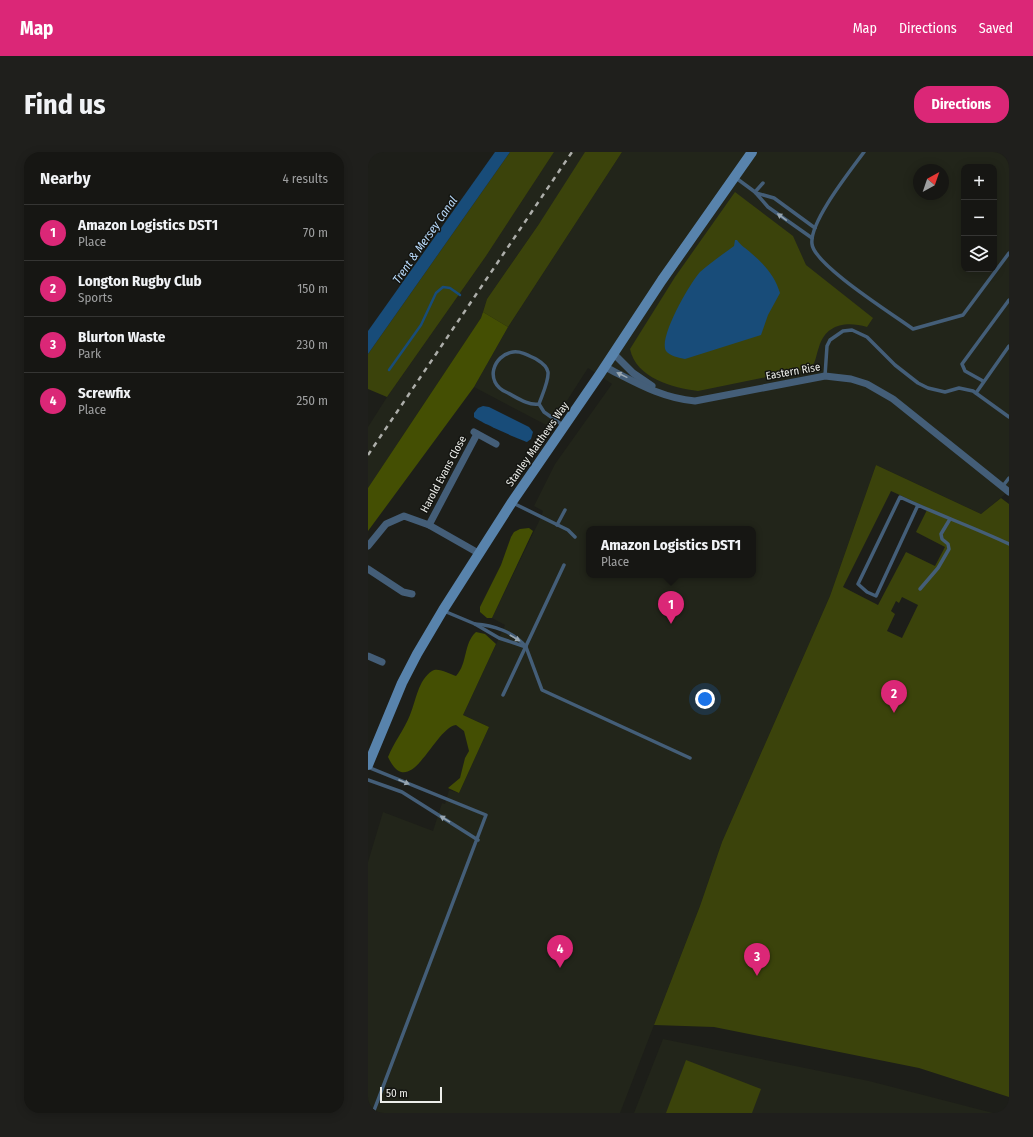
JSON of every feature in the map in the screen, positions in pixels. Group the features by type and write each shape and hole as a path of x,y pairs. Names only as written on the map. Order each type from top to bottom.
{"main road":[{"name":"Stanley Matthews Way","path":"368,766 399,688 417,654 444,610 512,502 614,354 662,280 752,152"}],"street":[{"name":"Eastern Rise","path":"614,354 633,373 665,396"},
{"name":"Eastern Rise","path":"605,367 665,396 695,401 826,376 851,379 867,384 893,399 1009,492"},
{"name":"Harold Evans Close","path":"429,525 476,433 496,444"},
{"path":"368,546 386,524 404,516 429,525 480,554"},
{"path":"368,569 403,592 412,594"},
{"path":"368,656 382,662"}],"lane":[{"path":"864,152 827,203 815,228 811,243 813,249 825,265 913,329 963,315 1009,253"},
{"path":"735,177 755,192 768,207 812,238"},
{"path":"755,192 763,183"},
{"path":"755,192 774,198 815,228"},
{"path":"983,382 965,371 962,364 1009,300"},
{"path":"826,376 827,346 830,340 842,331 852,330 867,337 895,365 918,383 928,388 945,392 966,388 976,393 1009,417"},
{"path":"976,393 1009,346"},
{"path":"540,404 529,404 502,390 494,383 494,368 506,355 514,352 526,354 545,366 548,372 548,378 540,404 544,412 565,426"},
{"path":"1002,487 1009,478"},
{"path":"918,505 876,596 867,592 858,584 900,497 950,519 976,528 1009,544"},
{"path":"512,502 568,530 576,537"},
{"path":"557,525 565,510"},
{"path":"920,589 938,568 949,548 948,544 942,540 941,534 950,519"},
{"path":"503,695 564,565"},
{"path":"444,610 499,638 526,647"},
{"path":"474,624 485,625 503,630 521,641 526,647 542,690 690,758"},
{"path":"368,766 486,815 478,840 373,1113"},
{"path":"368,780 402,792 478,840"}],"shaded area":[{"path":"554,152 610,152 539,224 487,299 481,318 368,488 368,427 387,397 486,256"},
{"path":"622,152 1009,152 1009,491 981,514 876,465 830,596 722,842 700,906 620,1113 368,1113 368,862 383,812 433,831 442,803 445,804 449,790 459,793 489,727 463,715 505,625 492,618 541,517 543,511 534,506 555,464 612,384 588,368 550,427 474,387 508,327"},
{"path":"663,1039 869,1081 993,1113 634,1113"}],"green space":[{"path":"510,152 554,152 486,256 387,397 368,389 368,354"},
{"path":"585,152 622,152 508,327 483,312 487,299 539,224"},
{"path":"735,192 793,236 806,265 873,318 867,327 852,324 844,325 838,326 826,333 822,339 815,361 811,368 698,391 688,390 667,384 657,380 640,367 634,359 630,349 675,277"},
{"path":"483,312 508,327 474,387 368,531 368,488 481,318"},
{"path":"876,465 981,514 1001,498 1009,504 1009,1097 919,1068 714,1027 654,1025 700,906 722,842 830,596","holes":["891,491 928,508 916,532 945,547 935,566 906,552 878,605 843,587","902,597 918,605 902,638 887,631 895,614 891,611 896,601 899,603"]},
{"path":"529,528 533,531 492,618 487,618 480,612 480,607 501,565 511,537 514,532 520,529"},
{"path":"476,632 485,634 496,644 463,715 489,727 459,793 448,788 460,778 465,758 469,751 464,731 456,725 448,729 439,738 422,760 413,768 405,772 396,769 388,757 408,720 420,685 427,675 434,670 440,670 456,676 460,671 469,642"},
{"path":"686,1060 761,1089 752,1113 666,1113"}],"water":[{"path":"495,152 510,152 368,354 368,331"},
{"path":"735,240 737,240 765,266 775,281 780,293 768,315 761,335 685,359 670,354 666,351 665,344 667,335 676,311 689,287 700,272 734,246"},
{"path":"483,406 489,407 529,427 533,432 531,439 527,442 523,441 491,427 474,417 474,413 478,408"}],"waterway":[{"path":"389,370 421,325 436,293 443,287 450,288 460,295"}],"railway":[{"path":"368,455 572,152"}],"place":[{"name":"Amazon Logistics DST1","path":"671,624"},
{"name":"Longton Rugby Club","path":"894,713"},
{"name":"Screwfix","path":"560,968"},
{"name":"Blurton Waste","path":"757,976"}],"water label":[{"name":"Trent & Mersey Canal","path":"425,240"}]}
